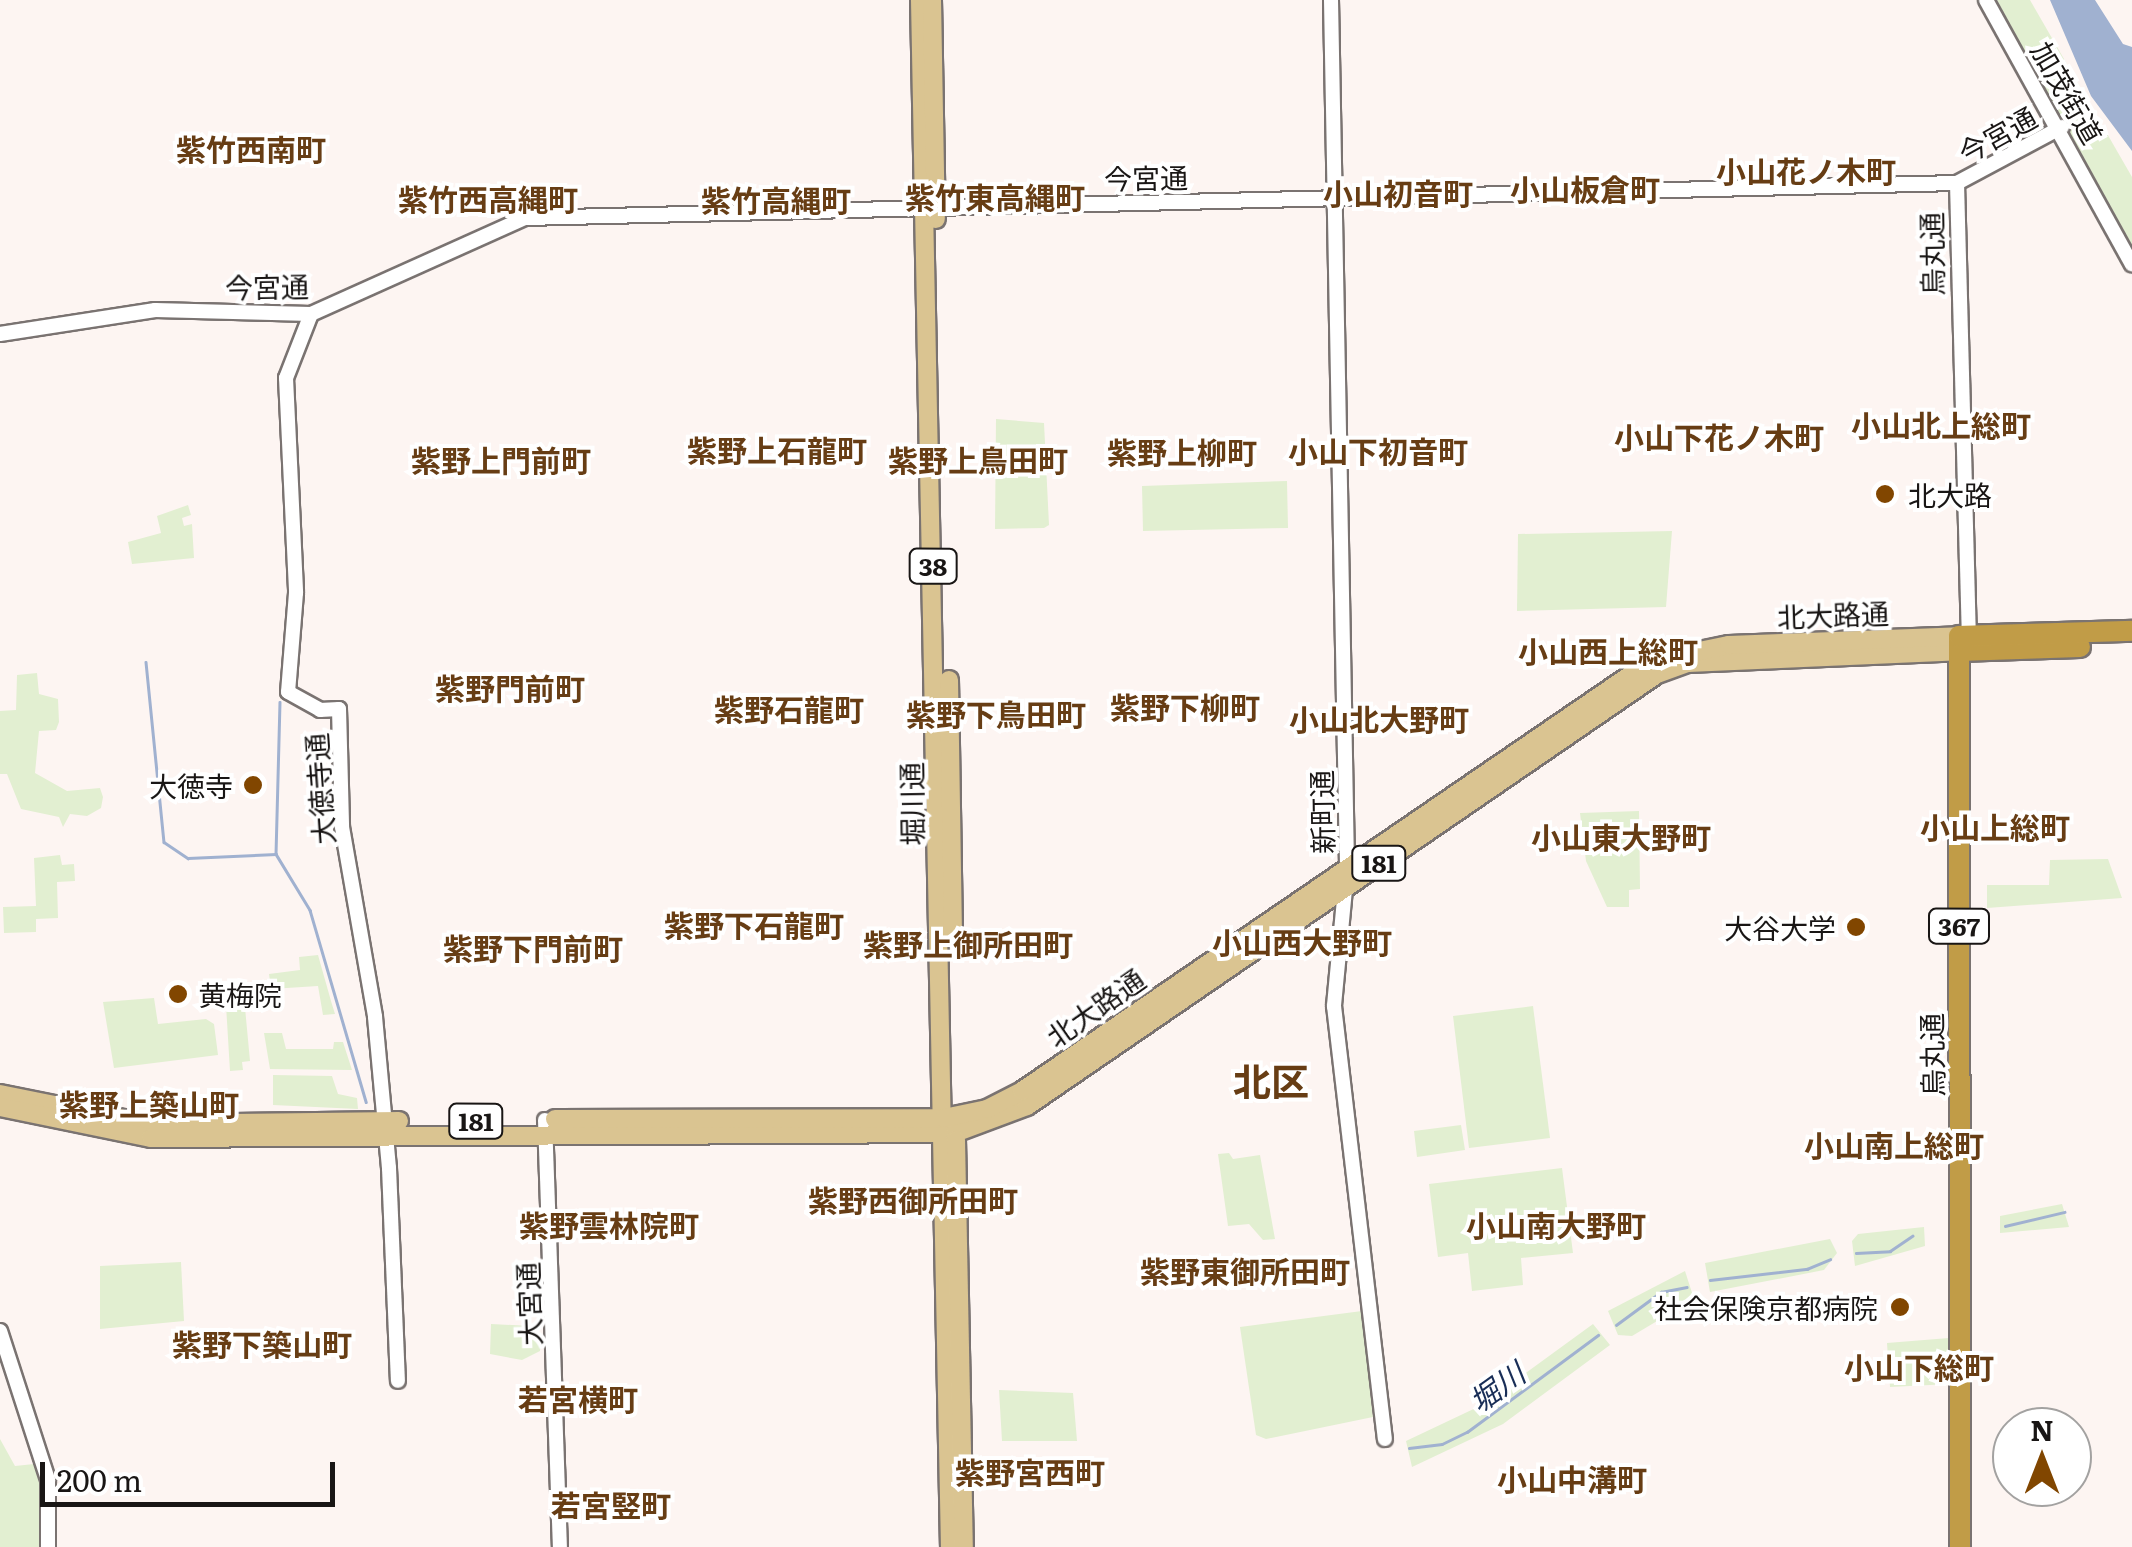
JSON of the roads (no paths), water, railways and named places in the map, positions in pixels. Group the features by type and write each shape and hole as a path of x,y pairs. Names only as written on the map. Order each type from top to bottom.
{"highway":[{"name":"北大路通","path":"1964,640 2132,632"},
{"name":"北大路通","path":"1964,640 2132,645"},
{"name":"烏丸通","path":"1960,1547 1964,640"},
{"name":"烏丸通","path":"1964,640 1970,1547"}],"main road":[{"name":"堀川通","path":"920,0 930,208 957,1546"},
{"name":"堀川通","path":"930,208 932,0"},
{"name":"北大路通","path":"0,1107 151,1138 545,1125 950,1125 1022,1092 1550,742 1674,666 1964,640"},
{"name":"北大路通","path":"0,1094 149,1124 384,1128"}],"street":[{"name":"新町通","path":"1332,0 1346,877 1334,1006 1385,1439"},
{"name":"加茂街道","path":"1986,0 2062,127 2132,264"},
{"name":"今宮通","path":"0,334 156,310 310,314 525,218 1957,184 2062,127"},
{"name":"烏丸通","path":"1957,184 1964,640"},
{"name":"大徳寺通","path":"310,314 286,378 296,593 288,692 320,710 339,709 342,827 375,1017 384,1128"},
{"name":"大宮通","path":"545,1125 560,1547"},
{"path":"384,1128 398,1382"},
{"path":"0,1332 48,1480 48,1547"}],"water":[{"path":"2050,0 2095,0 2123,44 2132,47 2132,151 2091,96"}],"waterway":[{"path":"146,662 164,842 188,858 276,854"},
{"path":"280,702 276,854 310,910 366,1102"},
{"name":"堀川","path":"2005,1226 2064,1212"},
{"name":"堀川","path":"1856,1253 1890,1251 1912,1236"},
{"name":"堀川","path":"1710,1280 1807,1269 1830,1259"},
{"name":"堀川","path":"1616,1325 1661,1292 1687,1287"},
{"name":"堀川","path":"1409,1448 1442,1444 1467,1432 1598,1335"}],"place":[{"name":"北大路","path":"1885,494"},
{"name":"大徳寺","path":"253,785"},
{"name":"大谷大学","path":"1856,927"},
{"name":"黄梅院","path":"178,994"},
{"name":"社会保険京都病院","path":"1900,1307"}],"district":[{"name":"紫竹西南町","path":"251,148"},
{"name":"小山花ノ木町","path":"1806,170"},
{"name":"小山板倉町","path":"1585,188"},
{"name":"小山初音町","path":"1398,192"},
{"name":"紫竹東高縄町","path":"995,196"},
{"name":"紫竹西高縄町","path":"488,198"},
{"name":"紫竹高縄町","path":"776,199"},
{"name":"小山北上総町","path":"1941,424"},
{"name":"小山下花ノ木町","path":"1719,436"},
{"name":"紫野上石龍町","path":"777,449"},
{"name":"小山下初音町","path":"1378,450"},
{"name":"紫野上柳町","path":"1182,451"},
{"name":"紫野上門前町","path":"501,459"},
{"name":"紫野上鳥田町","path":"978,459"},
{"name":"小山西上総町","path":"1608,650"},
{"name":"紫野門前町","path":"510,687"},
{"name":"紫野下柳町","path":"1185,706"},
{"name":"紫野石龍町","path":"789,708"},
{"name":"紫野下鳥田町","path":"996,713"},
{"name":"小山北大野町","path":"1379,718"},
{"name":"小山上総町","path":"1995,826"},
{"name":"小山東大野町","path":"1621,836"},
{"name":"紫野下石龍町","path":"754,924"},
{"name":"小山西大野町","path":"1302,941"},
{"name":"紫野上御所田町","path":"968,943"},
{"name":"紫野下門前町","path":"533,947"},
{"name":"北区","path":"1271,1080"},
{"name":"紫野上築山町","path":"149,1103"},
{"name":"小山南上総町","path":"1894,1144"},
{"name":"紫野西御所田町","path":"913,1199"},
{"name":"紫野雲林院町","path":"609,1224"},
{"name":"小山南大野町","path":"1556,1224"},
{"name":"紫野東御所田町","path":"1245,1270"},
{"name":"紫野下築山町","path":"262,1343"},
{"name":"小山下総町","path":"1919,1366"},
{"name":"若宮横町","path":"578,1398"},
{"name":"紫野宮西町","path":"1030,1471"},
{"name":"小山中溝町","path":"1572,1478"},
{"name":"若宮竪町","path":"611,1504"}]}
